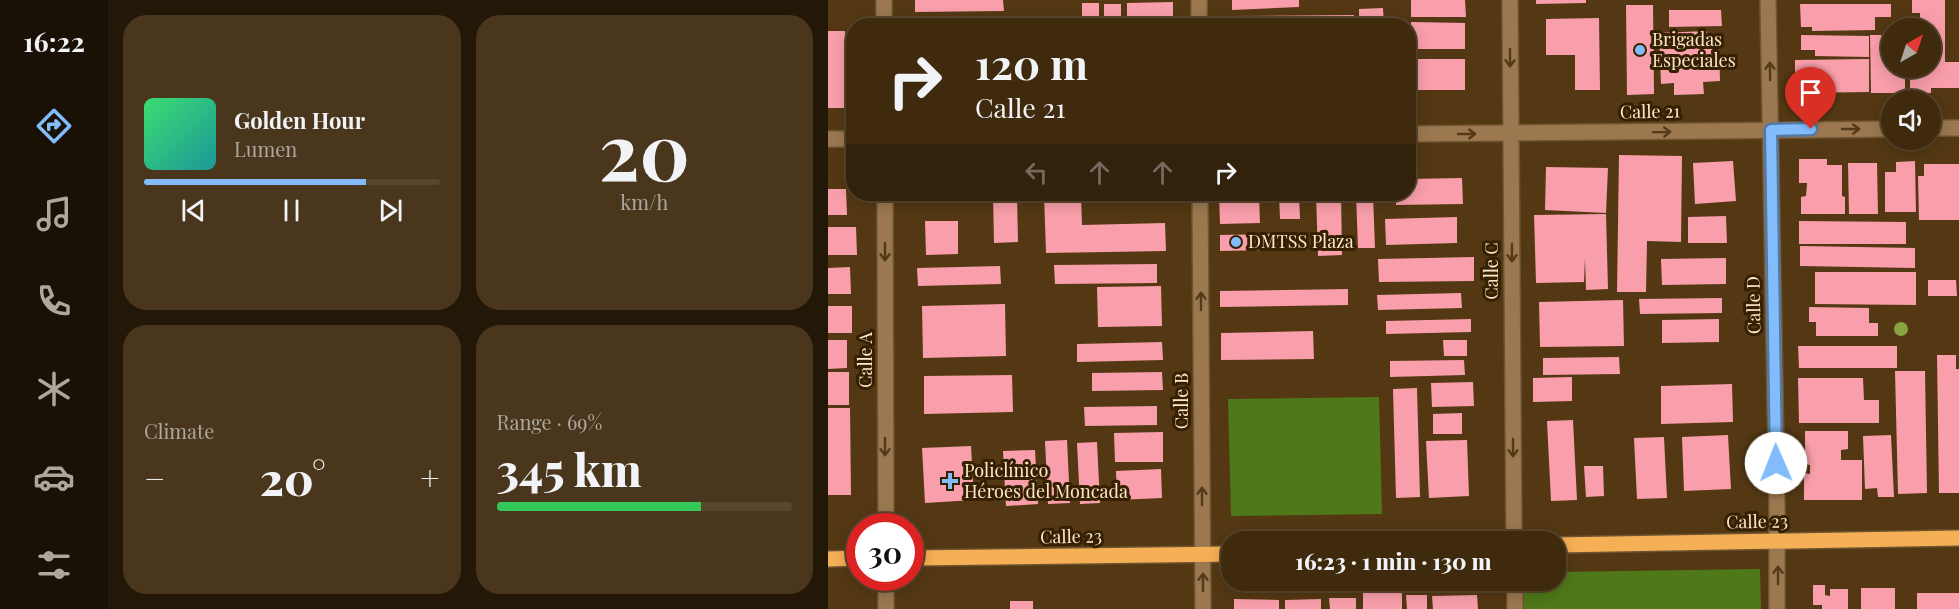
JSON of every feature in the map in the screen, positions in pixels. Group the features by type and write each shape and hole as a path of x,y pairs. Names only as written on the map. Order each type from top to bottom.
{"main road":[{"name":"Calle 23","path":"1566,545 1959,538"},
{"name":"Calle 23","path":"924,558 1221,554"},
{"path":"828,559 846,558"}],"street":[{"path":"884,0 884,18"},
{"path":"1199,0 1199,18"},
{"name":"Calle C","path":"1510,0 1514,531"},
{"name":"Calle D","path":"1768,0 1778,541 1777,609"},
{"path":"1941,128 1959,128"},
{"name":"Calle 21","path":"1416,134 1511,135 1881,129"},
{"path":"828,139 846,139"},
{"name":"Calle A","path":"885,201 886,513"},
{"name":"Calle B","path":"1200,201 1203,609"},
{"path":"886,591 886,609"},
{"path":"1515,591 1515,609"}],"green space":[{"path":"1379,397 1382,514 1231,516 1228,399"},
{"path":"1760,569 1761,609 1523,609 1522,591 1566,591 1566,572"}],"building":[{"path":"915,0 1003,0 1004,11 915,12"},
{"path":"1232,0 1299,0 1299,7 1232,10"},
{"path":"1411,0 1465,0 1466,17 1411,17"},
{"path":"1536,0 1586,0 1586,3 1536,4"},
{"path":"1912,0 1945,0 1945,62 1959,62 1959,88 1910,90 1910,78 1941,78 1941,18 1920,18 1920,13 1912,13"},
{"path":"1173,2 1173,18 1127,18 1127,3"},
{"path":"1082,3 1099,3 1099,18 1082,18"},
{"path":"1104,4 1121,4 1121,18 1104,18"},
{"path":"1800,4 1891,4 1891,17 1875,17 1875,30 1812,31 1812,27 1801,27"},
{"name":"Brigadas Especiales","path":"1626,5 1653,5 1654,94 1627,95"},
{"path":"1383,8 1384,18 1359,18 1359,9"},
{"path":"1669,10 1721,10 1722,26 1669,27"},
{"path":"1354,15 1354,18 1235,18 1235,16"},
{"path":"1599,18 1600,90 1575,90 1575,55 1546,55 1546,19"},
{"path":"1416,22 1465,23 1465,49 1416,49"},
{"path":"828,31 845,31 846,108 828,108"},
{"path":"1707,31 1708,43 1719,43 1720,81 1703,82 1704,94 1674,95 1674,83 1661,84 1659,33"},
{"path":"1801,35 1869,36 1869,57 1815,56 1815,50 1801,50"},
{"path":"1870,35 1881,35 1881,78 1905,78 1905,90 1881,90 1881,93 1871,93"},
{"path":"1416,59 1465,59 1465,90 1416,90"},
{"path":"1869,59 1869,92 1795,93 1795,60"},
{"path":"1619,155 1682,156 1681,242 1647,241 1646,292 1617,292"},
{"path":"1799,159 1827,159 1827,165 1842,165 1842,196 1845,197 1845,214 1801,214 1801,197 1806,196 1807,183 1799,183"},
{"path":"1733,161 1736,201 1695,204 1693,163"},
{"path":"1915,161 1916,212 1885,212 1885,172 1896,172 1896,162"},
{"path":"1848,163 1877,163 1878,214 1849,214"},
{"path":"1924,164 1959,164 1959,220 1919,220 1918,176 1924,176"},
{"path":"1546,167 1608,168 1606,213 1545,210"},
{"path":"1462,178 1463,204 1396,205 1396,201 1416,201 1416,179"},
{"path":"828,189 846,189 847,215 828,215"},
{"path":"912,201 955,201 955,203"},
{"path":"993,201 1017,201 1018,242 994,243"},
{"path":"1044,201 1081,201 1082,225 1165,223 1166,251 1046,253"},
{"path":"1219,201 1259,201 1260,223 1220,224"},
{"path":"1279,201 1299,201 1300,219 1280,219"},
{"path":"1316,201 1341,201 1342,255 1318,256"},
{"path":"1356,201 1373,201 1375,248 1358,248"},
{"path":"1606,214 1608,289 1586,290 1585,258 1584,282 1536,283 1534,215"},
{"path":"1726,216 1727,243 1688,243 1688,217"},
{"path":"1457,217 1457,243 1386,245 1385,219"},
{"path":"925,221 958,221 958,254 926,255"},
{"path":"1799,221 1906,222 1906,244 1799,244"},
{"path":"828,227 856,227 857,255 828,255"},
{"path":"1273,234 1273,250 1220,251 1220,235"},
{"path":"1800,246 1915,248 1915,268 1800,266"},
{"path":"1474,257 1474,281 1379,282 1378,259"},
{"path":"1726,258 1726,284 1662,285 1661,259"},
{"path":"1157,264 1157,283 1055,284 1054,265"},
{"path":"1000,266 1001,284 918,286 917,268"},
{"path":"850,267 851,294 828,294 828,268"},
{"path":"1815,272 1916,272 1916,305 1815,304"},
{"path":"1928,280 1956,280 1957,296 1928,296"},
{"path":"1161,286 1162,326 1098,327 1097,287"},
{"path":"1348,289 1348,305 1220,307 1220,291"},
{"path":"1461,293 1462,308 1378,310 1377,295"},
{"path":"1722,298 1722,313 1640,314 1639,299"},
{"path":"1623,300 1624,346 1540,347 1539,302"},
{"path":"1005,304 1006,356 923,358 922,306"},
{"path":"828,306 852,306 852,333 828,333"},
{"path":"1809,307 1869,308 1869,323 1878,323 1878,336 1816,336 1816,322 1809,322"},
{"path":"1471,319 1471,332 1386,334 1386,321"},
{"path":"1719,319 1719,342 1662,343 1662,320"},
{"path":"1313,331 1314,359 1221,360 1221,333"},
{"path":"828,340 847,340 847,368 828,369"},
{"path":"1443,340 1467,340 1467,356 1444,356"},
{"path":"1162,342 1163,360 1077,362 1077,344"},
{"path":"1798,346 1897,346 1897,368 1799,368"},
{"path":"1937,355 1956,355 1956,369 1959,369 1959,493 1939,493"},
{"path":"1619,357 1620,374 1543,375 1543,358"},
{"path":"1464,360 1465,375 1390,377 1390,361"},
{"path":"1895,371 1925,371 1927,493 1898,494"},
{"path":"828,372 849,372 849,405 828,405"},
{"path":"1162,372 1163,390 1092,391 1092,373"},
{"path":"1012,375 1013,412 924,414 924,376"},
{"path":"1572,377 1572,401 1533,402 1533,378"},
{"path":"1798,378 1863,378 1864,400 1879,400 1879,423 1799,423"},
{"path":"1473,382 1474,406 1432,407 1431,383"},
{"path":"1732,384 1733,422 1661,424 1661,386"},
{"path":"1417,388 1420,497 1396,498 1393,389"},
{"path":"1157,406 1157,425 1085,426 1084,407"},
{"path":"828,408 850,408 851,495 828,495"},
{"path":"1462,413 1462,434 1433,434 1433,414"},
{"path":"1573,420 1577,500 1551,501 1547,421"},
{"path":"1805,431 1848,431 1848,449 1841,450 1841,460 1862,460 1862,500 1804,500 1804,473 1810,474 1810,465 1805,464"},
{"path":"1163,432 1163,462 1115,462 1114,433"},
{"path":"1728,435 1731,489 1684,491 1682,437"},
{"path":"1891,435 1894,497 1878,497 1877,488 1865,489 1863,436"},
{"path":"1664,437 1667,498 1637,499 1634,438"},
{"path":"1067,440 1070,503 1048,504 1045,441"},
{"path":"1467,440 1469,496 1429,498 1426,441"},
{"path":"1097,442 1100,503 1080,504 1077,443"},
{"path":"971,446 974,500 925,503 922,448"},
{"path":"1035,450 1038,504 1006,506 1003,451"},
{"path":"1584,466 1603,466 1604,496 1586,497"},
{"path":"1161,469 1162,498 1117,500 1116,471"},
{"path":"1813,585 1825,585 1825,595 1830,596 1830,589 1848,589 1848,609 1822,609 1822,605 1813,605"},
{"path":"1861,588 1895,588 1895,609 1861,609"},
{"path":"1363,591 1402,591 1402,609 1363,609"},
{"path":"1917,593 1959,593 1959,609 1917,609"},
{"path":"1406,595 1427,595 1427,609 1407,609"},
{"path":"1477,595 1478,609 1433,609 1432,596"},
{"path":"1329,598 1356,598 1356,609 1330,609"},
{"path":"1234,599 1279,600 1279,609 1234,609"},
{"path":"1321,599 1321,609 1285,609 1285,600"},
{"path":"1010,601 1033,601 1033,609 1010,609"}],"place":[{"name":"Brigadas Especiales","path":"1640,50"},
{"name":"DMTSS Plaza","path":"1236,242"},
{"name":"Policlínico Héroes del Moncada","path":"950,481"}],"route":[{"path":"1776,463 1771,130 1811,129"}]}
